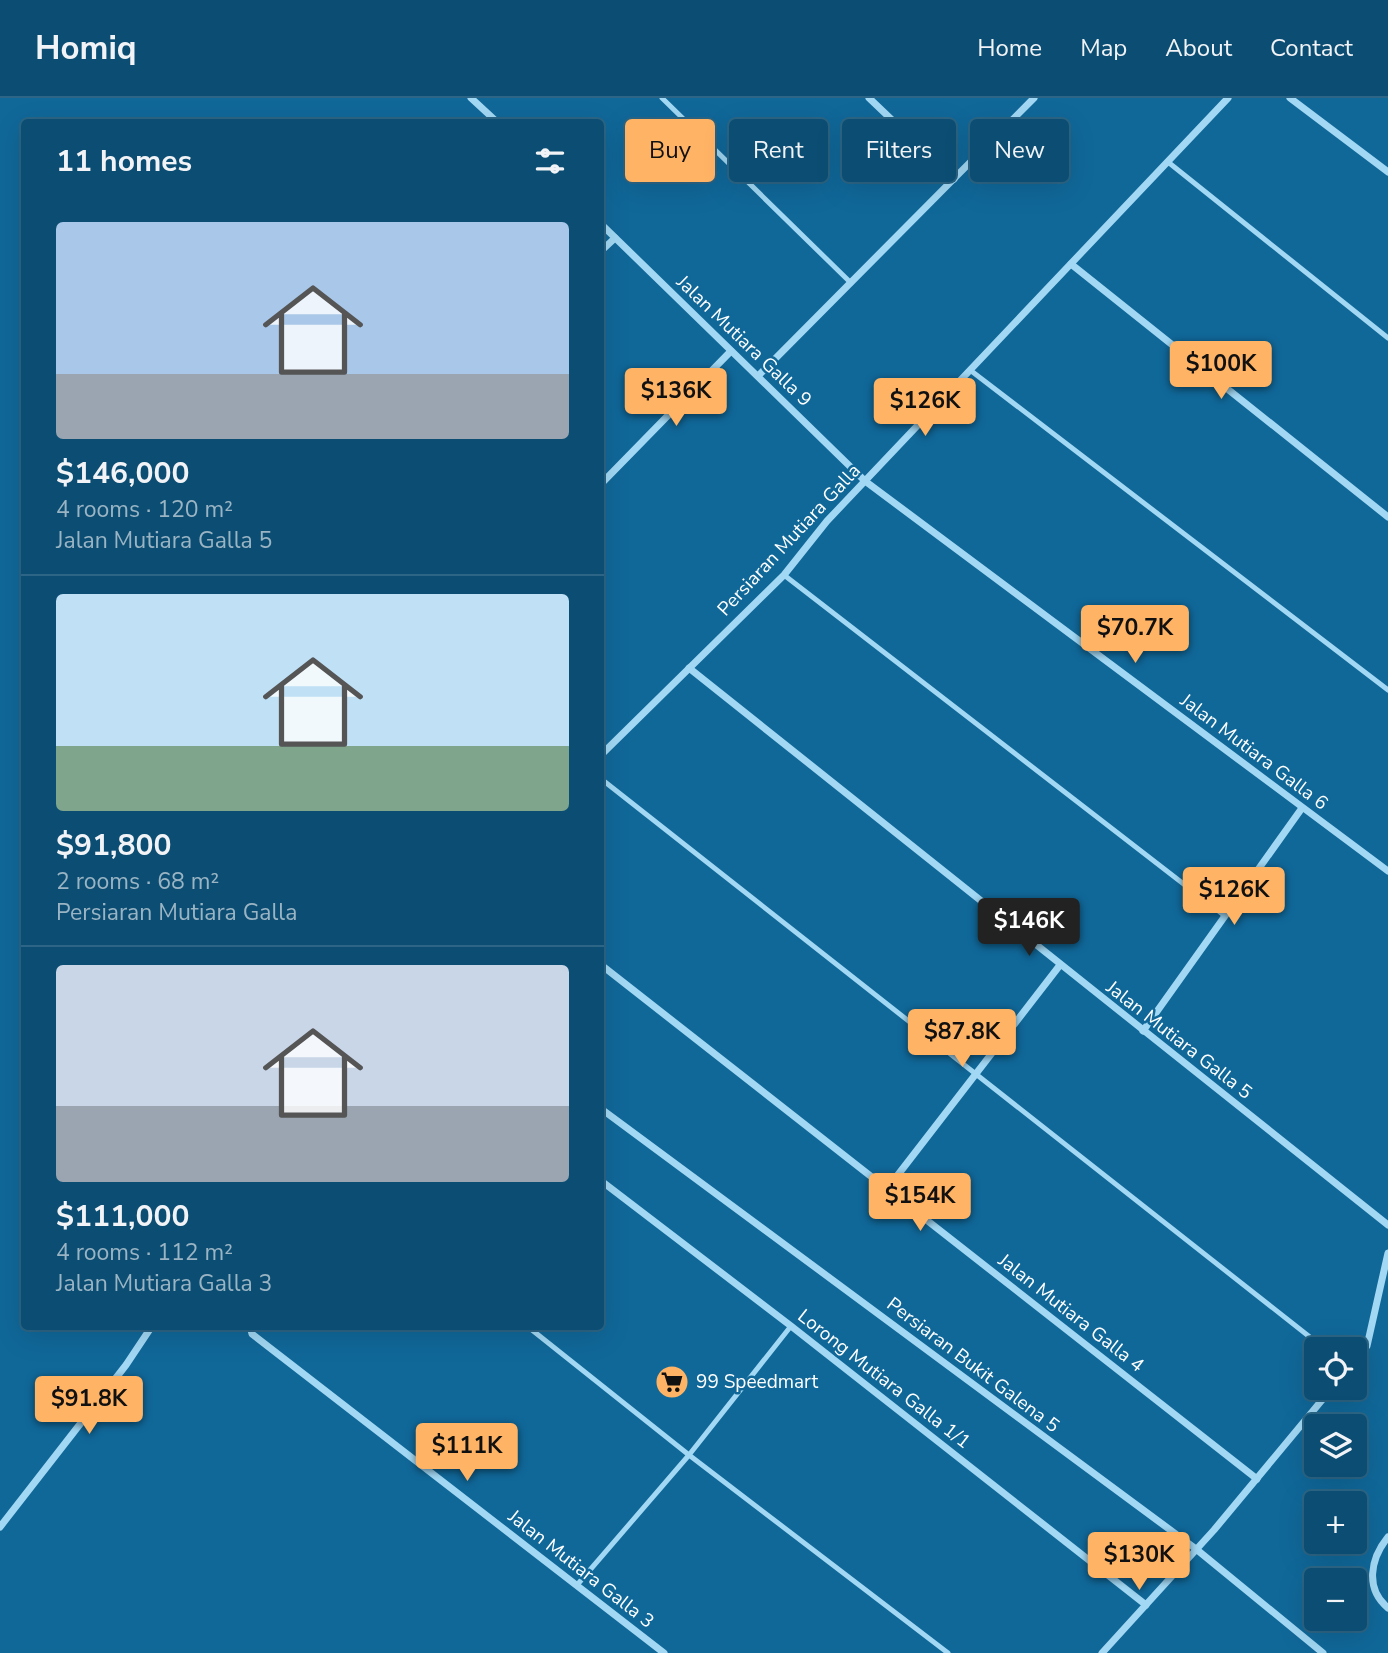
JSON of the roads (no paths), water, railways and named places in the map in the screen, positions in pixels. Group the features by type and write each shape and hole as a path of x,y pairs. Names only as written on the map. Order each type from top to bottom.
{"street":[{"path":"471,98 494,119"},
{"path":"869,98 891,119"},
{"path":"956,177 1034,98"},
{"name":"Persiaran Mutiara Galla","path":"604,752 784,575 827,521 1228,98"},
{"path":"1290,98 1388,172"},
{"path":"758,376 951,182"},
{"name":"Jalan Mutiara Galla 9","path":"604,227 865,481"},
{"path":"604,248 615,238"},
{"path":"1071,264 1388,517"},
{"path":"604,481 731,351"},
{"name":"Jalan Mutiara Galla 6","path":"865,481 1388,872"},
{"name":"Jalan Mutiara Galla 5","path":"689,668 1388,1226"},
{"path":"1143,1031 1303,808"},
{"path":"887,1189 1060,965"},
{"name":"Jalan Mutiara Galla 4","path":"604,967 1257,1479"},
{"name":"Persiaran Bukit Galena 5","path":"604,1111 1196,1549 1323,1653"},
{"name":"Lorong Mutiara Galla 1/1","path":"604,1183 1146,1605"},
{"path":"1367,1346 1388,1253"},
{"path":"0,1527 126,1365 149,1330"},
{"name":"Jalan Mutiara Galla 3","path":"251,1330 252,1334 664,1653"},
{"path":"1102,1653 1257,1479 1322,1400"},
{"path":"1388,1537 1382,1544 1373,1569 1372,1586 1379,1601 1388,1608"}],"lane":[{"path":"662,98 851,283"},
{"path":"1168,162 1388,338"},
{"path":"970,370 1388,690"},
{"path":"784,575 1225,916"},
{"path":"604,781 1310,1337"},
{"path":"577,1585 689,1455 791,1326"},
{"path":"532,1330 689,1455 948,1653"}],"place":[{"name":"99 Speedmart","path":"672,1382"}]}
